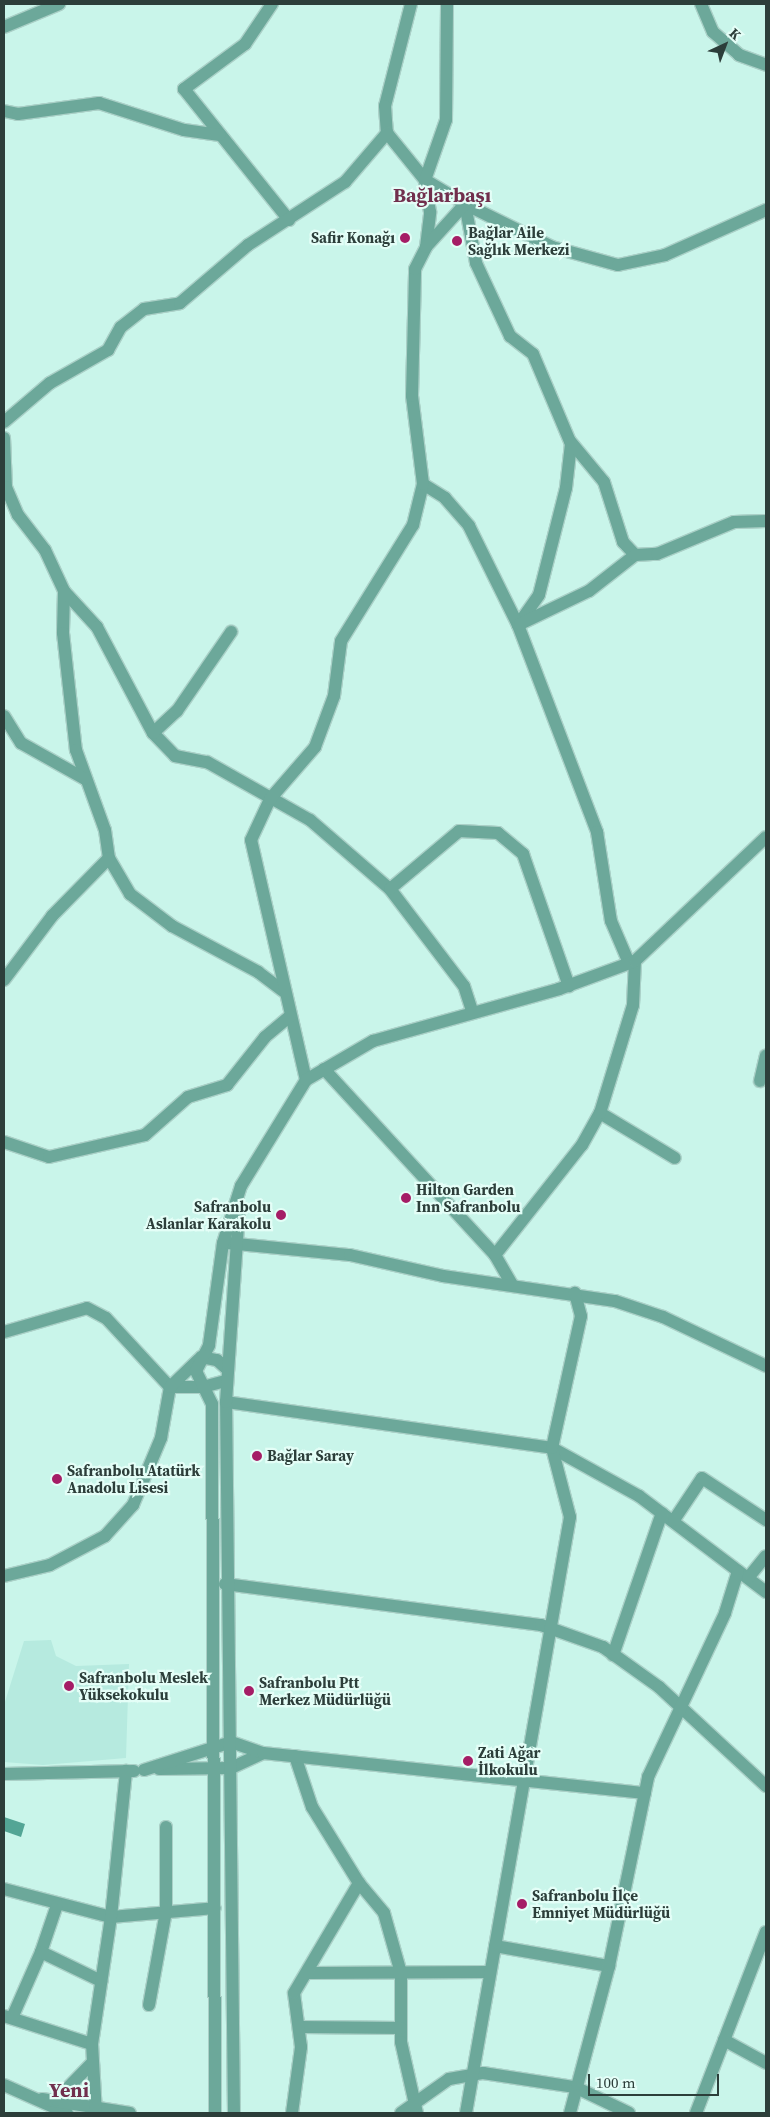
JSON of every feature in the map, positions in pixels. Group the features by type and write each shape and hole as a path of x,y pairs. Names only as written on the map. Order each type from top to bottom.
{"street":[{"path":"4,27 59,4"},
{"path":"272,4 246,44 184,89 289,220"},
{"path":"411,4 385,106 387,133 425,180 465,204 552,247 618,265 665,255 766,210"},
{"path":"426,248 430,212 425,180 446,120 447,4"},
{"path":"701,4 713,32 739,55 766,65"},
{"path":"4,111 18,114 99,103 184,130 220,135"},
{"path":"4,422 50,384 108,350 121,327 144,309 180,303 216,269 345,182 387,133"},
{"path":"306,1080 283,991 251,840 270,800 315,747 334,696 341,641 414,524 423,484 412,396 415,270 426,248 465,204"},
{"path":"465,204 476,263 510,336 533,354 570,441 604,482 623,542 635,555"},
{"path":"4,438 6,487 18,515 45,550 64,591 97,627 153,733 175,756 207,762 270,800 310,820 390,889 464,986 473,1014"},
{"path":"518,626 539,595 566,488 570,441"},
{"path":"423,484 445,498 469,526 518,626 597,832 611,920 632,962 633,1006 600,1112 582,1145 495,1255"},
{"path":"518,626 589,591 635,555 657,554 734,522 766,521"},
{"path":"64,591 63,633 76,750 105,830 109,858 130,894 172,926 258,972 283,991"},
{"path":"153,733 177,711 230,632"},
{"path":"4,716 21,743 85,779"},
{"path":"390,889 459,831 498,833 523,854 569,986"},
{"path":"4,1576 50,1565 104,1536 133,1506 160,1438 170,1386 201,1357 209,1345 241,1186 306,1080 373,1041 569,986 632,962 766,837"},
{"path":"4,980 52,916 109,858"},
{"path":"4,1142 49,1156 146,1135 188,1097 228,1085 265,1037 290,1016"},
{"path":"760,1081 766,1056"},
{"path":"324,1070 495,1255 512,1284"},
{"path":"600,1112 675,1158"},
{"path":"229,1243 350,1255 442,1276 575,1293 663,1317 766,1366"},
{"path":"229,1243 225,1584 231,1742 234,2113"},
{"path":"466,2113 552,1629 570,1517 552,1448 581,1316 575,1293"},
{"path":"4,1332 87,1308 106,1318 170,1386 203,1387 227,1375"},
{"path":"201,1357 217,1360 227,1375"},
{"path":"201,1357 196,1371 212,1404 210,1747 215,1908 215,2113"},
{"path":"226,1402 552,1448 674,1520 766,1592"},
{"path":"674,1520 702,1478 766,1520"},
{"path":"613,1655 662,1513"},
{"path":"570,2113 609,1966 645,1793 679,1706 743,1575 766,1556"},
{"path":"225,1584 552,1629 613,1655 679,1706 766,1786"},
{"path":"144,1770 210,1747 231,1742 263,1753 645,1793"},
{"path":"4,1774 126,1771 211,1766 231,1768 263,1753"},
{"path":"295,1756 312,1807 359,1883 384,1913 401,1973 401,2028 415,2109"},
{"path":"98,2109 92,2063 92,2044 112,1917 126,1771"},
{"path":"149,2005 166,1911 166,1827"},
{"path":"292,2113 301,2027 294,1993 309,1972 359,1883"},
{"path":"4,1889 58,1905 112,1917 215,1908"},
{"path":"58,1905 41,1952 8,2017 92,2044"},
{"path":"696,2113 766,1932"},
{"path":"495,1946 609,1966"},
{"path":"41,1952 101,1981"},
{"path":"309,1972 490,1972"},
{"path":"301,2027 401,2028"},
{"path":"724,2040 766,2063"},
{"path":"47,2100 92,2063"},
{"path":"401,2113 415,2109 449,2079 473,2075 576,2087 629,2113"},
{"path":"4,2085 47,2100 130,2113"},
{"path":"47,2100 67,2113"}],"shaded area":[{"name":"Safranbolu Meslek Yüksekokulu","path":"51,1640 56,1656 76,1666 129,1664 126,1758 43,1765 4,1762 4,1705 24,1641"},
{"path":"4,1817 25,1824 21,1837 4,1831"}],"place":[{"name":"Safir Konağı","path":"405,238"},
{"name":"Bağlar Aile Sağlık Merkezi","path":"457,241"},
{"name":"Hilton Garden Inn Safranbolu","path":"406,1198"},
{"name":"Safranbolu Aslanlar Karakolu","path":"281,1215"},
{"name":"Bağlar Saray","path":"257,1456"},
{"name":"Safranbolu Atatürk Anadolu Lisesi","path":"57,1479"},
{"name":"Safranbolu Meslek Yüksekokulu","path":"69,1686"},
{"name":"Safranbolu Ptt Merkez Müdürlüğü","path":"249,1691"},
{"name":"Zati Ağar İlkokulu","path":"468,1761"},
{"name":"Safranbolu İlçe Emniyet Müdürlüğü","path":"522,1904"}],"district":[{"name":"Bağlarbaşı","path":"442,195"},
{"name":"Yeni","path":"69,2090"}]}
